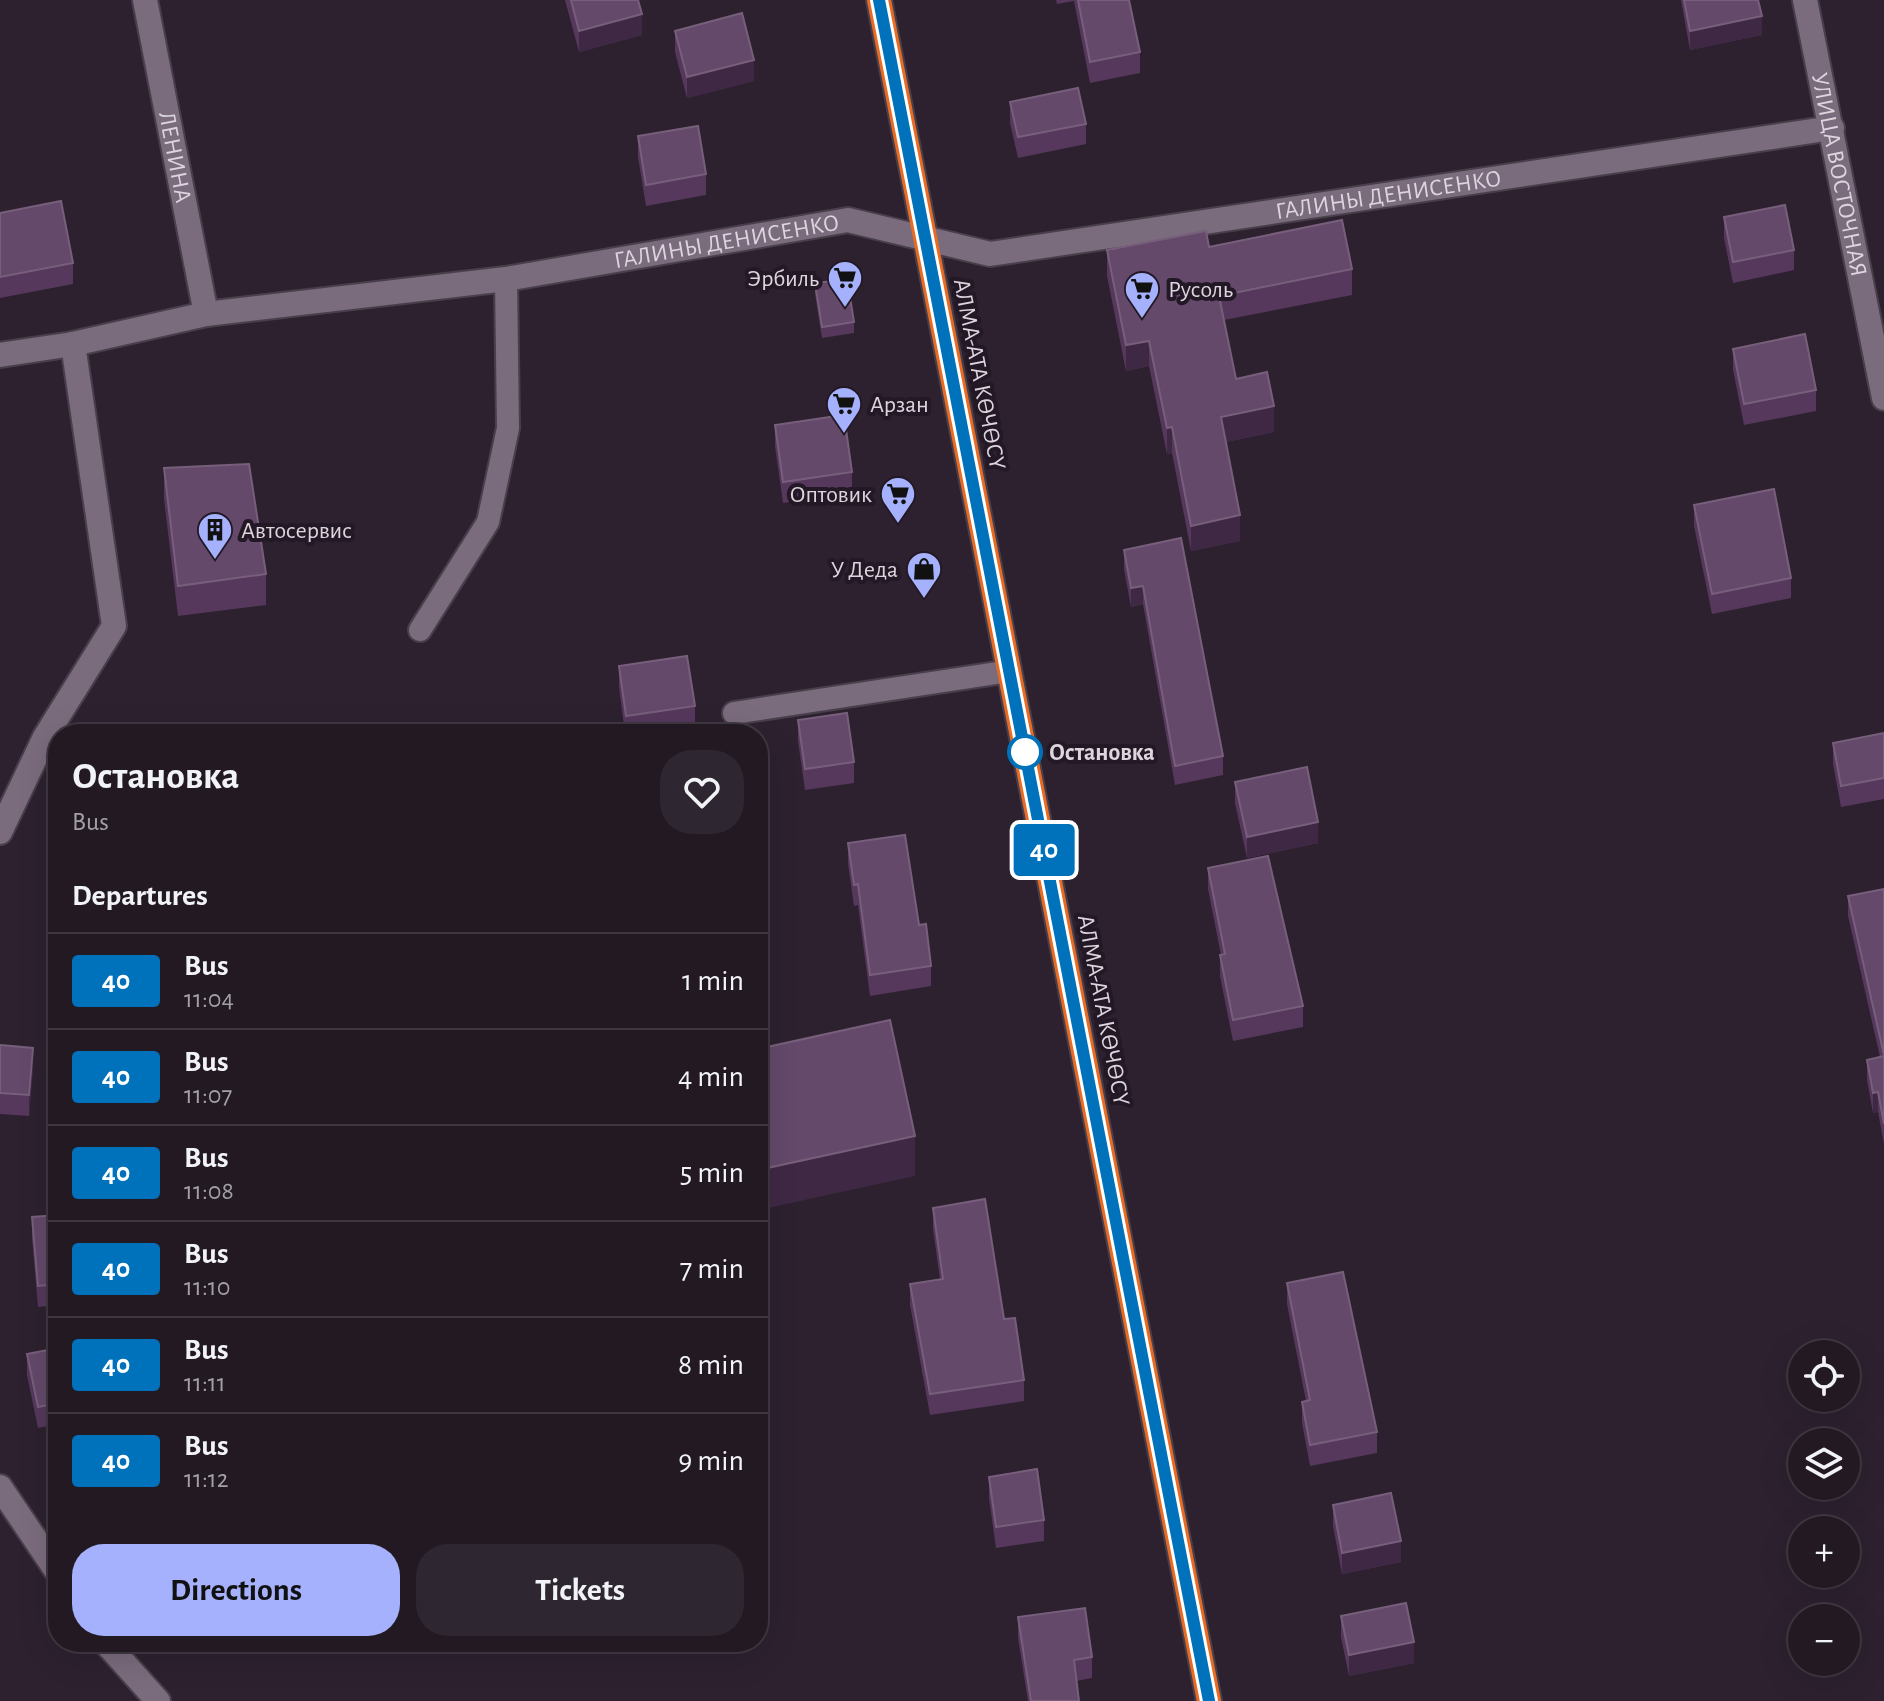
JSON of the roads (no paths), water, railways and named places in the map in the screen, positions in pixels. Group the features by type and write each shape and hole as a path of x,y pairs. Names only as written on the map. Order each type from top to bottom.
{"highway":[{"name":"АЛМА-АТА КӨЧӨСҮ","path":"879,0 1209,1701"}],"street":[{"name":"ЛЕНИНА","path":"145,0 206,314"},
{"name":"УЛИЦА ВОСТОЧНАЯ","path":"1805,0 1884,398"},
{"name":"ГАЛИНЫ ДЕНИСЕНКО","path":"0,355 73,344 206,314 506,279 848,220 990,254 1832,128"},
{"path":"53,724 114,626 73,344"},
{"path":"0,832 48,732"},
{"path":"0,1487 48,1558"},
{"path":"114,1652 158,1701"}],"lane":[{"path":"420,630 488,522 508,428 506,279"},
{"path":"734,713 1010,671"}],"place":[{"name":"Эрбиль","path":"845,309"},
{"name":"Русоль","path":"1142,320"},
{"name":"Арзан","path":"844,435"},
{"name":"Оптовик","path":"898,525"},
{"name":"Автосервис","path":"215,561"},
{"name":"У Деда","path":"924,600"},
{"name":"Остановка","path":"1025,752"}]}
